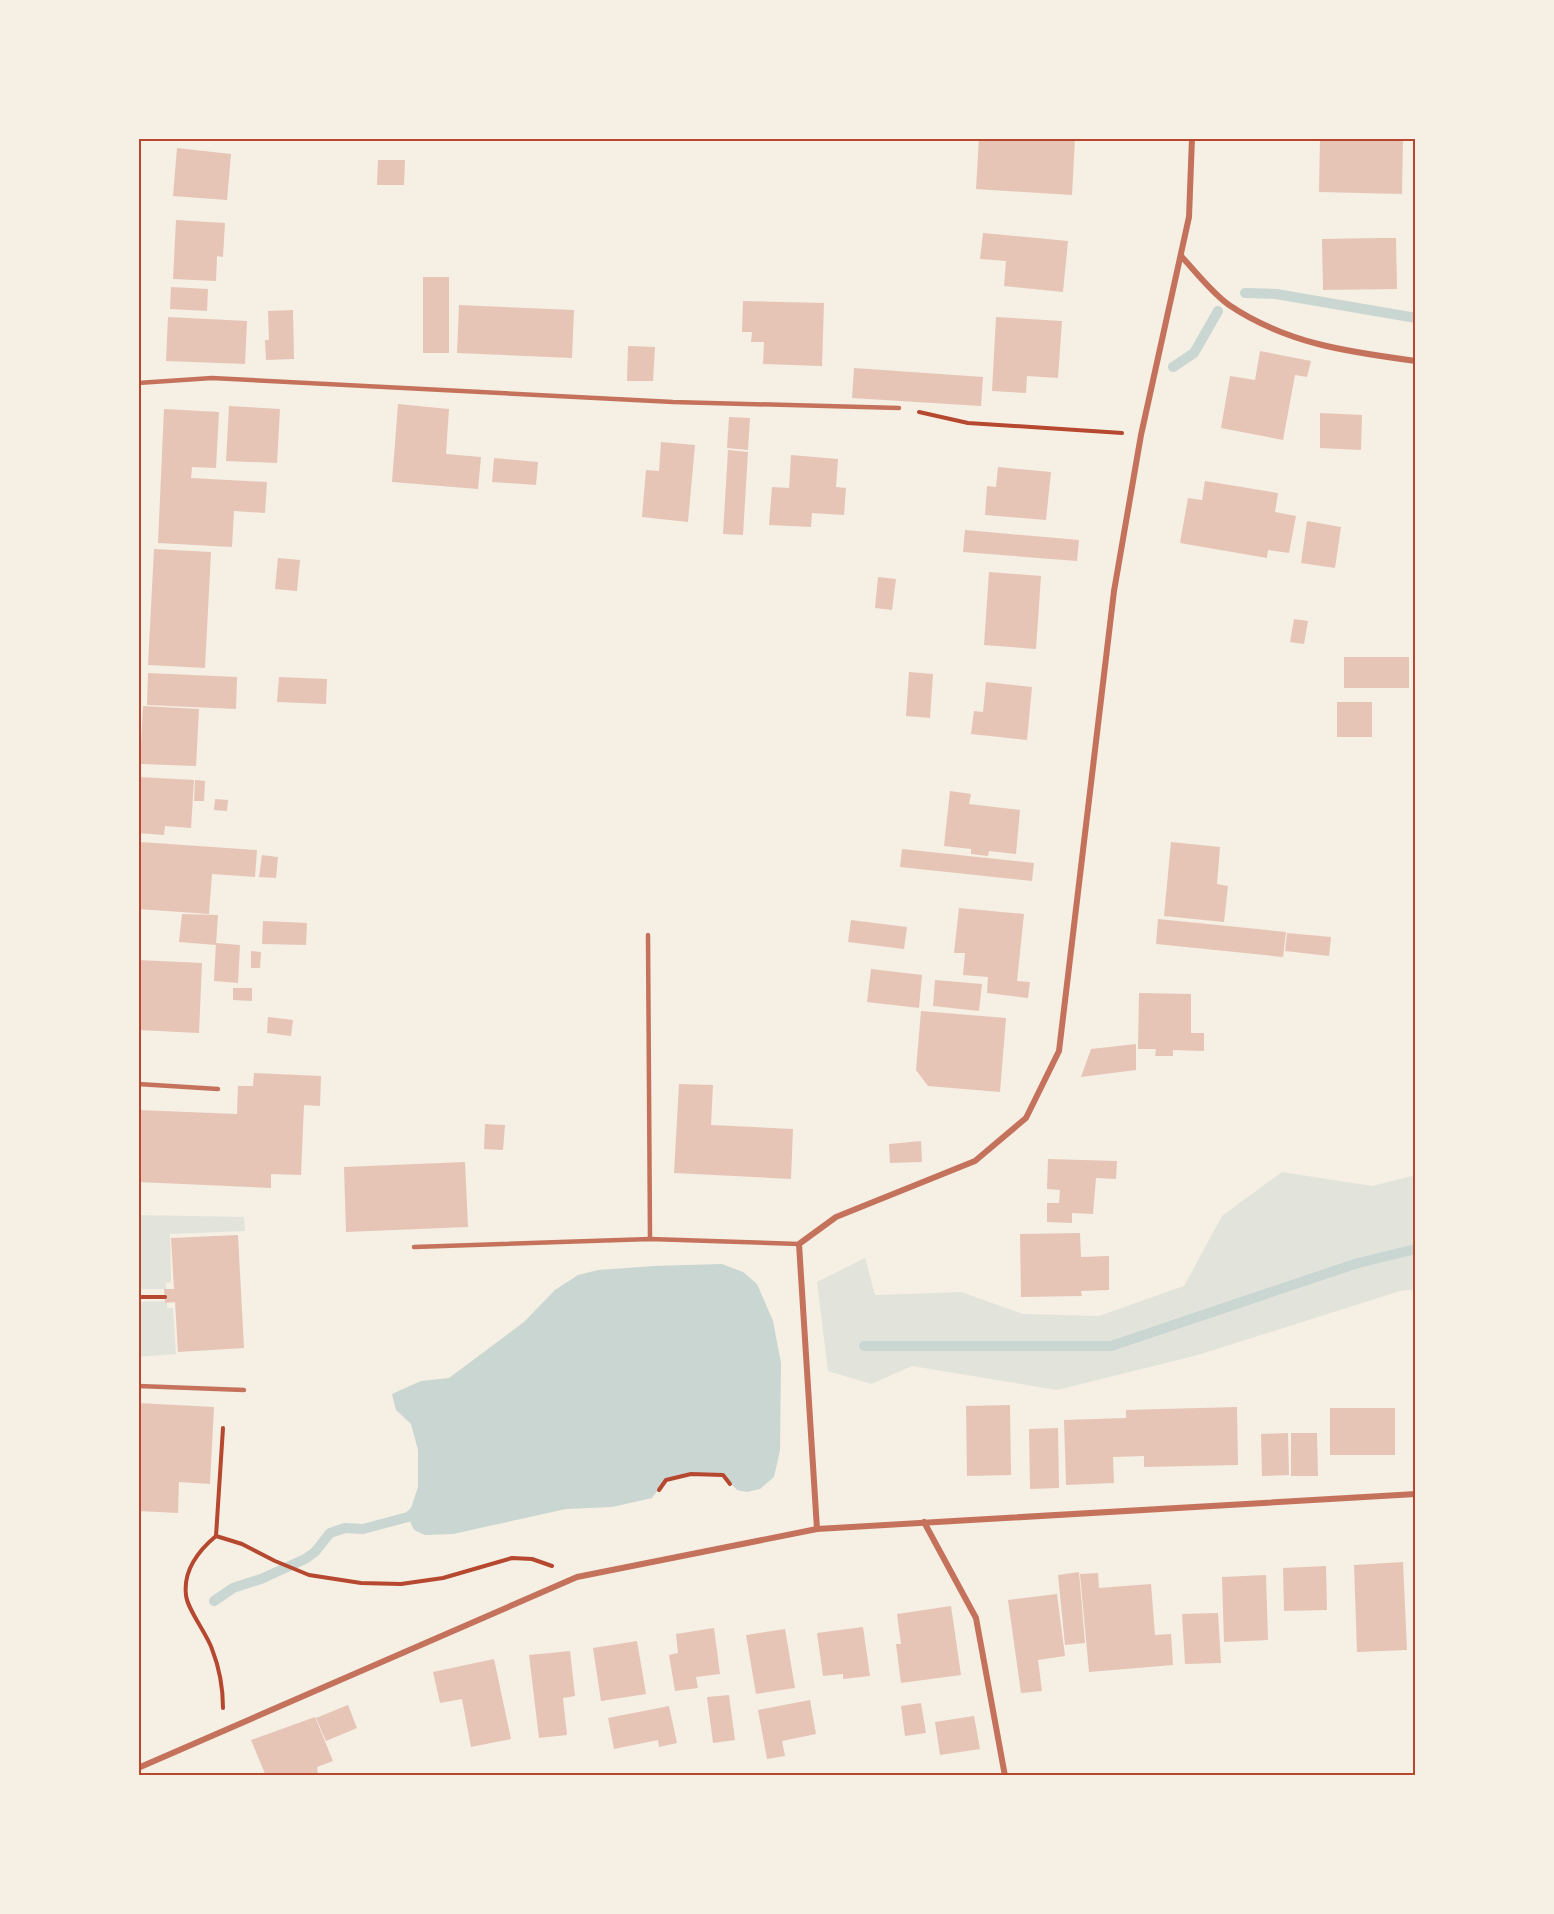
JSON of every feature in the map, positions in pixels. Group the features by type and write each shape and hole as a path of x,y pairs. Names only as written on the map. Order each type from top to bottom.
{"street":[{"path":"817,1529 800,1244 836,1217 975,1161 1026,1118 1059,1051 1114,591 1141,435 1189,217 1192,138"},
{"path":"1181,256 1228,304 1269,328 1300,340 1351,352 1416,361"},
{"path":"138,1768 577,1577 817,1529 1416,1494"},
{"path":"924,1522 976,1618 1005,1776"}],"lane":[{"path":"138,382 212,378 673,402 899,408"},
{"path":"648,935 650,1239"},
{"path":"138,1084 218,1089"},
{"path":"414,1247 650,1239 800,1244"},
{"path":"138,1386 244,1390"}],"path":[{"path":"899,408 968,423 1141,435"},
{"path":"138,1297 165,1297"},
{"path":"221,1684 212,1649 186,1596 188,1569 204,1547 216,1536 223,1428"},
{"path":"659,1490 666,1480 691,1474 723,1475 730,1484"},
{"path":"216,1536 242,1544 309,1575 360,1583 401,1584 443,1578 512,1558 542,1562 577,1577"}],"shaded area":[{"path":"1282,1172 1372,1186 1416,1175 1416,1289 1400,1291 1198,1355 1057,1390 912,1366 871,1384 828,1371 817,1282 865,1258 875,1295 961,1292 1023,1314 1099,1316 1184,1286 1222,1216"},
{"path":"138,1215 244,1217 245,1231 170,1234 171,1282 166,1283 166,1289 138,1289"},
{"path":"722,1264 743,1272 757,1284 773,1321 781,1363 780,1450 774,1477 760,1489 747,1492 737,1490 723,1475 691,1474 666,1480 652,1498 612,1507 566,1509 453,1534 425,1535 414,1530 408,1517 418,1487 418,1450 411,1424 396,1410 392,1394 421,1381 449,1378 524,1322 555,1290 578,1275 598,1270"},
{"path":"167,1301 167,1308 173,1308 176,1354 138,1357 138,1302"}],"building":[{"path":"979,138 1075,138 1072,195 976,189"},
{"path":"1320,138 1403,138 1402,194 1319,192"},
{"path":"177,148 231,154 227,200 173,196"},
{"path":"378,160 405,160 404,185 377,185"},
{"path":"176,220 225,223 223,257 217,256 216,281 173,279"},
{"path":"983,233 1068,241 1063,292 1004,286 1006,261 980,259"},
{"path":"1396,238 1397,289 1323,290 1322,239"},
{"path":"423,277 449,277 449,353 423,353"},
{"path":"171,287 208,289 207,311 170,309"},
{"path":"743,301 824,303 822,366 763,364 764,342 751,342 752,332 742,332"},
{"path":"459,305 574,310 572,358 457,353"},
{"path":"293,310 294,359 266,360 265,340 269,340 268,311"},
{"path":"168,317 247,321 245,364 166,361"},
{"path":"996,317 1062,321 1058,378 1027,376 1026,393 992,391"},
{"path":"628,346 655,347 653,381 627,381"},
{"path":"1260,351 1311,361 1307,377 1295,375 1283,440 1221,428 1230,376 1255,380"},
{"path":"854,368 983,377 981,406 852,398"},
{"path":"398,404 449,409 446,454 481,457 478,489 392,482"},
{"path":"229,406 280,409 277,463 226,461"},
{"path":"164,409 219,412 216,468 192,467 191,478 267,482 265,513 234,511 232,547 158,543"},
{"path":"1320,413 1362,415 1361,450 1320,448"},
{"path":"729,417 750,418 748,450 727,448"},
{"path":"661,442 695,445 688,522 642,517 646,470 659,471"},
{"path":"728,450 748,452 743,535 723,534"},
{"path":"791,455 838,459 836,487 846,488 844,515 812,513 811,527 769,525 772,487 789,488"},
{"path":"494,458 538,462 536,485 492,482"},
{"path":"998,467 1051,472 1046,520 985,515 987,486 996,487"},
{"path":"1205,481 1278,493 1275,512 1296,516 1289,553 1268,550 1267,558 1180,543 1188,498 1202,500"},
{"path":"1307,521 1341,527 1335,568 1301,563"},
{"path":"965,530 1079,540 1077,561 963,552"},
{"path":"154,549 211,552 205,668 148,665"},
{"path":"278,558 300,560 297,591 275,589"},
{"path":"989,572 1041,576 1036,649 984,645"},
{"path":"878,577 896,579 892,610 875,608"},
{"path":"1294,619 1308,621 1304,644 1290,642"},
{"path":"1344,657 1409,657 1409,688 1344,688"},
{"path":"909,672 933,674 930,718 906,716"},
{"path":"148,673 237,677 236,709 147,705"},
{"path":"279,677 327,679 326,704 277,702"},
{"path":"986,682 1032,687 1027,740 971,734 974,711 983,712"},
{"path":"1337,702 1372,702 1372,737 1337,737"},
{"path":"143,706 199,709 196,766 140,764"},
{"path":"139,777 194,780 191,828 165,826 164,835 138,833"},
{"path":"195,780 205,781 204,801 194,801"},
{"path":"950,791 971,794 969,804 1020,810 1016,854 989,851 988,856 971,854 971,849 944,846"},
{"path":"215,799 228,800 227,811 214,810"},
{"path":"140,842 257,850 255,877 212,874 209,914 138,909"},
{"path":"1171,842 1220,847 1217,884 1228,886 1224,922 1164,916"},
{"path":"902,849 1034,863 1032,881 900,867"},
{"path":"262,855 278,857 276,878 259,877"},
{"path":"959,908 1024,914 1017,981 1030,982 1028,998 987,993 988,977 963,975 965,953 954,953"},
{"path":"182,914 218,915 216,945 179,942"},
{"path":"1158,919 1286,932 1283,957 1156,944"},
{"path":"851,920 907,927 904,949 848,942"},
{"path":"263,921 307,923 306,945 262,944"},
{"path":"1287,933 1331,937 1329,956 1285,951"},
{"path":"216,943 240,945 238,983 214,981"},
{"path":"251,951 261,952 260,968 251,968"},
{"path":"138,960 202,963 199,1033 138,1030"},
{"path":"871,969 922,975 919,1008 867,1002"},
{"path":"935,980 982,984 979,1011 933,1006"},
{"path":"233,988 252,988 252,1001 233,1000"},
{"path":"1139,993 1191,994 1191,1033 1204,1033 1204,1051 1173,1050 1173,1056 1155,1056 1156,1049 1138,1049"},
{"path":"921,1011 1006,1018 1000,1092 928,1086 916,1070"},
{"path":"268,1017 293,1020 291,1036 267,1033"},
{"path":"1136,1044 1136,1070 1081,1077 1091,1049"},
{"path":"254,1073 321,1076 320,1106 304,1105 301,1175 271,1174 271,1188 138,1182 138,1110 237,1114 238,1086 253,1086"},
{"path":"679,1084 713,1085 711,1125 793,1129 791,1179 674,1173"},
{"path":"485,1124 505,1125 503,1150 484,1149"},
{"path":"921,1141 922,1162 890,1163 889,1144"},
{"path":"1048,1159 1117,1161 1116,1179 1096,1178 1093,1214 1072,1213 1072,1223 1047,1222 1047,1203 1059,1203 1060,1190 1047,1189"},
{"path":"465,1162 468,1227 346,1232 344,1167"},
{"path":"1080,1233 1081,1257 1109,1256 1109,1290 1081,1291 1082,1296 1021,1297 1020,1234"},
{"path":"238,1235 244,1348 178,1352 175,1302 165,1303 164,1289 174,1289 171,1238"},
{"path":"138,1403 214,1407 210,1484 179,1482 178,1513 138,1511"},
{"path":"1010,1405 1011,1475 967,1476 966,1406"},
{"path":"1237,1407 1238,1465 1144,1467 1144,1456 1113,1457 1114,1483 1066,1485 1064,1420 1126,1418 1126,1410"},
{"path":"1330,1408 1395,1408 1395,1455 1330,1455"},
{"path":"1058,1428 1059,1488 1030,1489 1029,1429"},
{"path":"1288,1433 1289,1475 1262,1476 1261,1434"},
{"path":"1291,1433 1317,1433 1318,1476 1291,1476"},
{"path":"1403,1562 1407,1650 1357,1652 1354,1565"},
{"path":"1326,1566 1327,1610 1284,1611 1283,1568"},
{"path":"1079,1572 1085,1643 1065,1645 1058,1575"},
{"path":"1098,1573 1099,1588 1151,1584 1155,1635 1171,1634 1173,1665 1089,1672 1080,1574"},
{"path":"1266,1575 1268,1640 1224,1642 1222,1577"},
{"path":"1057,1594 1065,1656 1038,1660 1042,1691 1021,1693 1008,1600"},
{"path":"951,1606 961,1675 901,1683 896,1644 901,1644 897,1614"},
{"path":"1218,1613 1221,1663 1185,1664 1182,1614"},
{"path":"863,1627 870,1676 843,1679 843,1674 823,1676 817,1633"},
{"path":"714,1628 720,1674 696,1677 698,1688 675,1691 669,1655 678,1653 676,1634"},
{"path":"785,1629 795,1688 756,1694 746,1635"},
{"path":"637,1641 646,1694 601,1701 593,1648"},
{"path":"570,1651 575,1696 563,1698 567,1735 539,1738 529,1655"},
{"path":"494,1659 511,1739 471,1747 462,1699 440,1703 433,1672"},
{"path":"729,1695 735,1740 713,1743 707,1697"},
{"path":"810,1700 816,1734 782,1741 785,1756 767,1759 758,1710"},
{"path":"921,1703 926,1733 905,1736 901,1706"},
{"path":"348,1705 357,1728 326,1741 316,1718"},
{"path":"669,1706 677,1743 659,1747 658,1740 614,1749 608,1718"},
{"path":"974,1716 980,1749 940,1755 935,1722"},
{"path":"315,1717 333,1761 317,1767 318,1776 266,1776 251,1740"}],"waterway":[{"path":"1245,293 1276,294 1416,318"},
{"path":"1173,367 1194,353 1218,311"},
{"path":"864,1346 1111,1346 1358,1263 1416,1249"},
{"path":"214,1601 233,1588 261,1579 305,1559 315,1552 330,1533 345,1528 363,1529 408,1517 418,1509"}]}
